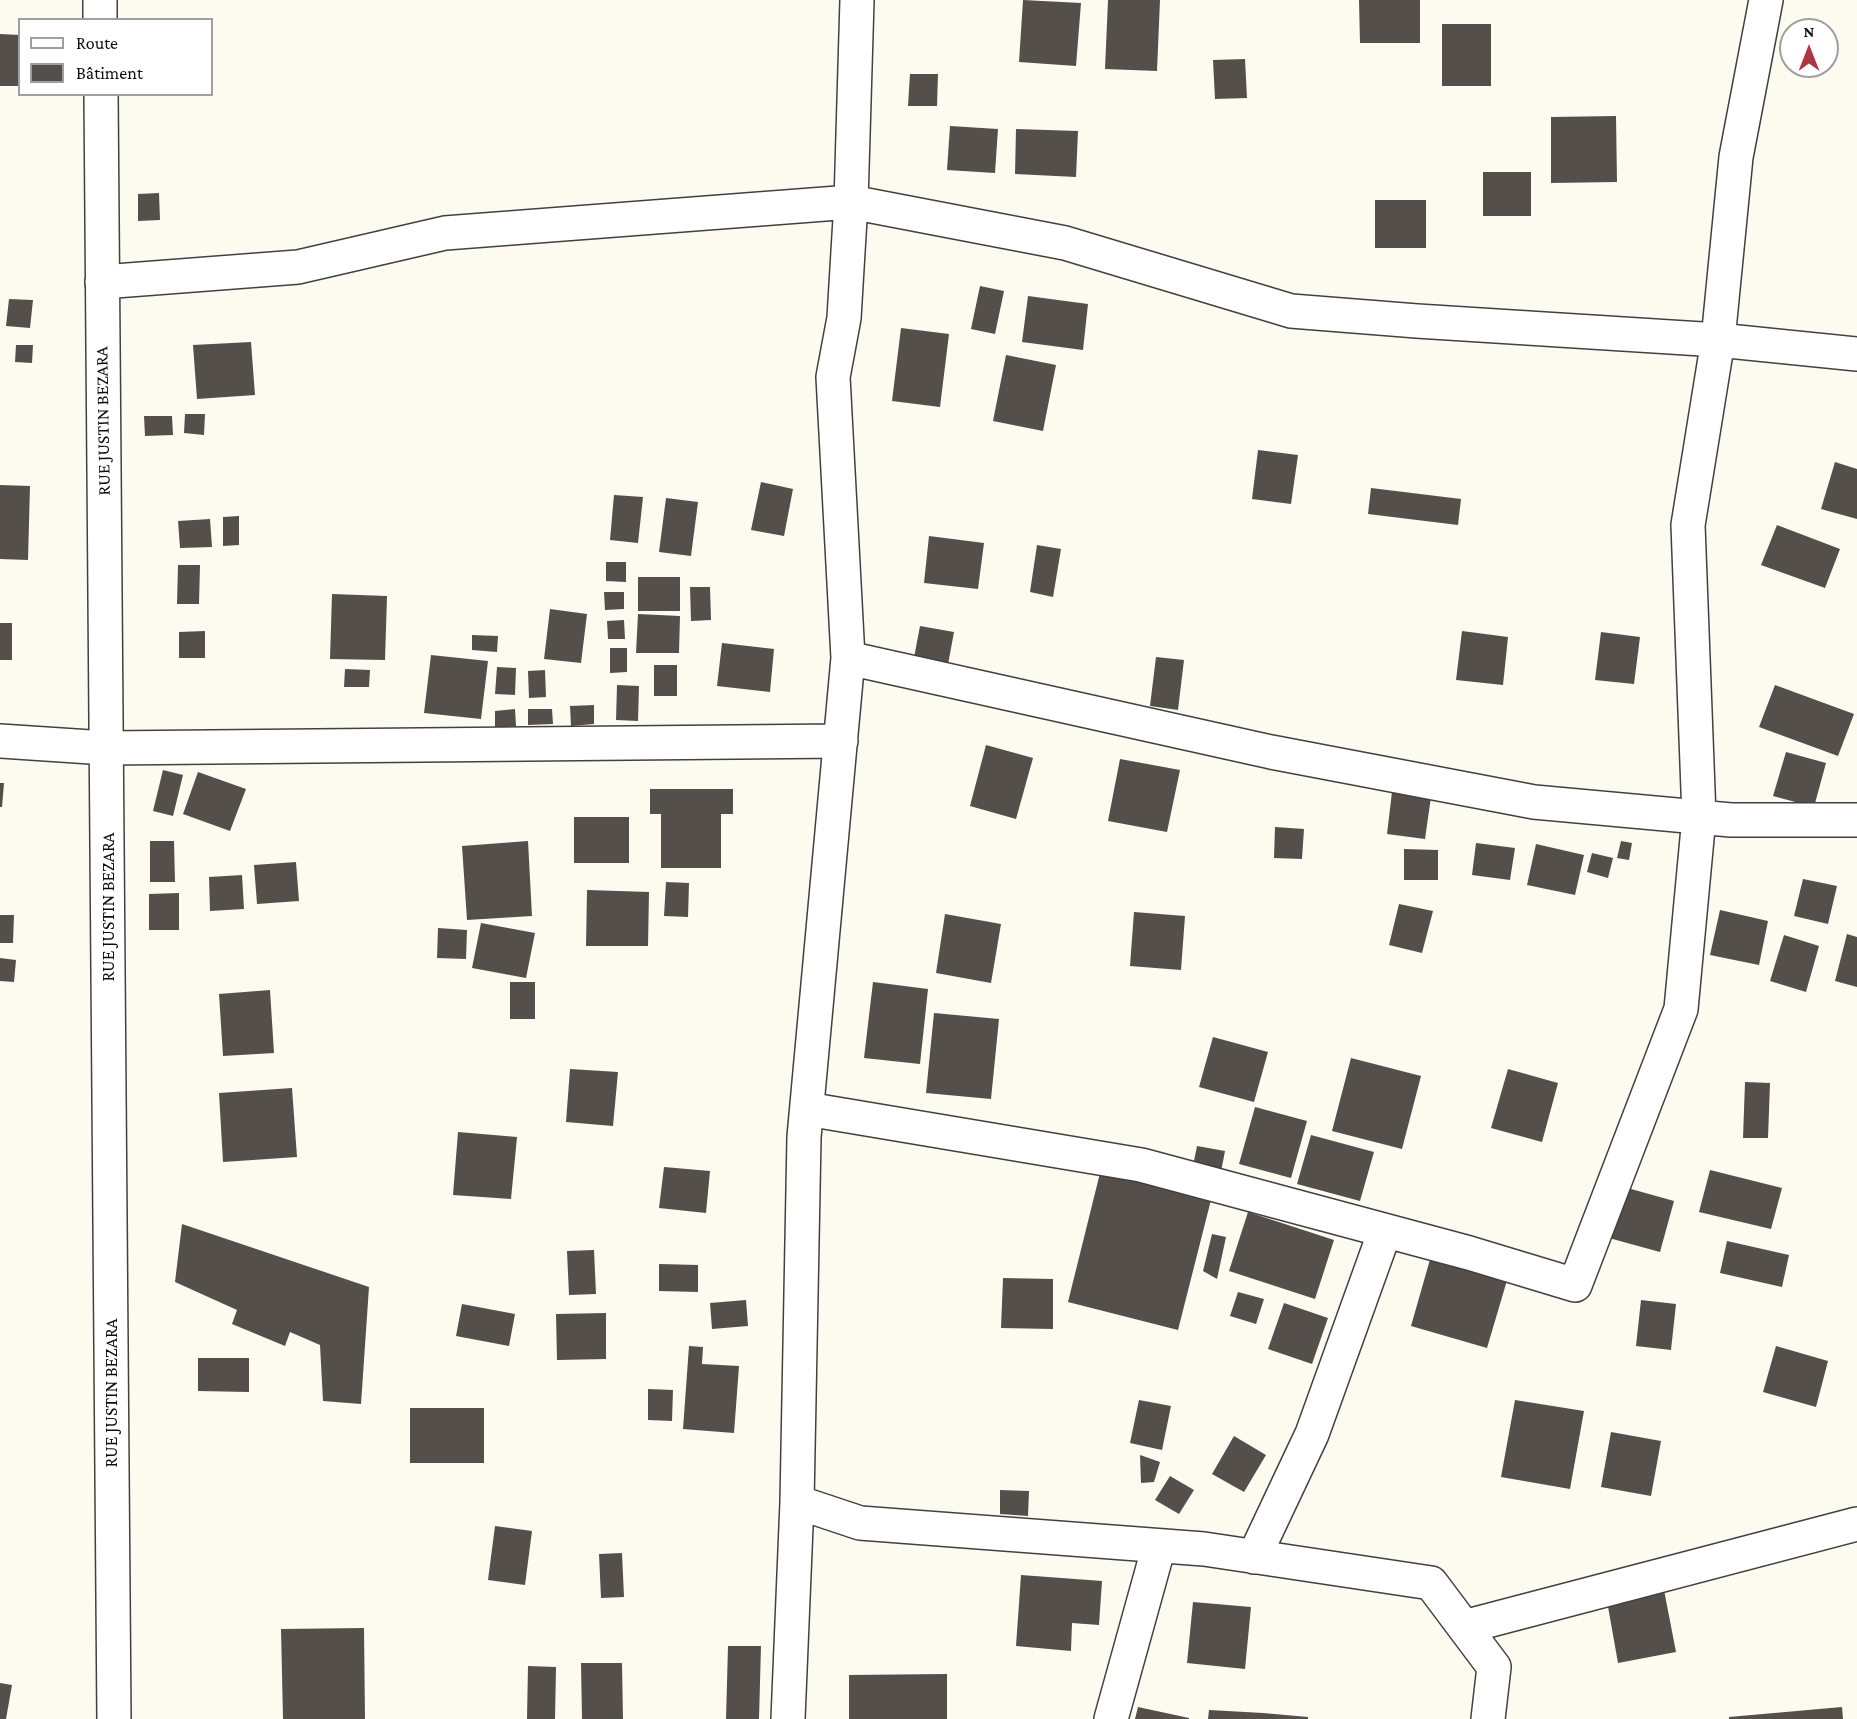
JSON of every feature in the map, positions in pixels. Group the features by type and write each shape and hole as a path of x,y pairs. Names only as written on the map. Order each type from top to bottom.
{"street":[{"path":"100,0 100,18"},
{"path":"788,1719 797,1502 804,1137 848,657 833,377 844,318 851,202 857,0"},
{"path":"807,1109 1141,1165 1469,1253 1575,1285 1681,1009 1699,817 1688,525 1718,340 1736,158 1766,0"},
{"name":"RUE JUSTIN BEZARA","path":"100,96 114,1719"},
{"path":"102,282 298,267 445,233 851,202 1065,243 1291,311 1718,340 1857,354"},
{"path":"848,657 1271,752 1534,801 1731,820 1857,820"},
{"path":"0,741 106,748 841,741"},
{"path":"1254,1557 1312,1434 1386,1231"},
{"path":"797,1502 860,1523 1204,1549 1431,1582 1494,1667 1488,1719"},
{"path":"1464,1627 1857,1524"},
{"path":"1111,1719 1159,1546"}],"building":[{"path":"1023,0 1081,3 1076,66 1019,62"},
{"path":"1108,0 1160,0 1157,71 1105,69"},
{"path":"1359,0 1420,0 1420,43 1360,43"},
{"path":"1442,24 1491,24 1491,86 1442,86"},
{"path":"0,34 18,35 18,86 0,86"},
{"path":"1245,59 1247,98 1215,99 1213,60"},
{"path":"910,74 938,74 937,106 908,106"},
{"path":"1616,116 1617,182 1551,183 1551,117"},
{"path":"950,126 998,129 995,173 947,170"},
{"path":"1016,129 1078,131 1076,177 1015,174"},
{"path":"1483,172 1531,172 1531,216 1483,216"},
{"path":"159,193 160,220 138,221 138,194"},
{"path":"1375,200 1426,200 1426,248 1375,248"},
{"path":"980,286 1004,291 995,334 971,329"},
{"path":"1028,296 1088,304 1083,350 1022,342"},
{"path":"9,299 33,300 30,328 6,326"},
{"path":"901,328 949,334 940,407 892,401"},
{"path":"251,342 255,395 197,399 193,345"},
{"path":"16,345 33,345 32,363 15,362"},
{"path":"1006,355 1056,365 1043,431 993,421"},
{"path":"185,414 205,414 204,435 184,433"},
{"path":"144,416 172,416 173,435 145,436"},
{"path":"1258,450 1298,455 1291,504 1252,499"},
{"path":"1835,462 1857,469 1857,519 1821,509"},
{"path":"761,482 793,489 784,536 751,530"},
{"path":"0,485 30,486 28,560 0,559"},
{"path":"1371,488 1461,499 1458,525 1368,514"},
{"path":"614,495 643,497 638,543 610,540"},
{"path":"666,498 698,502 691,556 659,552"},
{"path":"239,516 239,545 223,546 223,517"},
{"path":"210,519 212,547 180,548 178,521"},
{"path":"1777,525 1840,549 1825,588 1761,565"},
{"path":"929,536 984,543 978,589 924,583"},
{"path":"1037,545 1061,549 1053,597 1030,592"},
{"path":"606,562 626,562 626,582 606,581"},
{"path":"178,565 200,565 199,604 177,604"},
{"path":"638,577 680,577 680,611 638,611"},
{"path":"690,587 710,587 711,620 691,621"},
{"path":"604,592 624,592 624,609 605,610"},
{"path":"332,594 387,596 385,660 330,659"},
{"path":"550,609 587,614 581,663 544,659"},
{"path":"638,614 680,616 679,653 636,653"},
{"path":"624,620 625,639 608,639 607,621"},
{"path":"0,623 12,623 12,660 0,660"},
{"path":"920,626 954,632 947,670 913,663"},
{"path":"205,631 205,658 179,658 179,632"},
{"path":"1462,631 1508,637 1503,685 1456,680"},
{"path":"1601,632 1640,637 1634,684 1595,680"},
{"path":"472,635 498,636 497,652 472,650"},
{"path":"722,643 774,649 770,692 717,686"},
{"path":"610,648 627,648 627,672 610,673"},
{"path":"431,655 488,661 481,719 424,713"},
{"path":"1156,657 1184,660 1178,710 1150,706"},
{"path":"654,665 677,665 677,696 654,696"},
{"path":"497,667 516,668 515,695 495,694"},
{"path":"345,669 370,670 369,687 344,687"},
{"path":"545,670 546,697 529,698 528,671"},
{"path":"617,685 639,686 638,721 616,720"},
{"path":"1775,685 1854,714 1838,756 1759,727"},
{"path":"594,705 594,724 571,726 570,706"},
{"path":"515,709 516,726 495,728 495,711"},
{"path":"528,709 552,709 553,724 528,725"},
{"path":"986,745 1033,758 1016,819 970,806"},
{"path":"1786,752 1826,763 1814,807 1773,796"},
{"path":"1120,759 1180,770 1167,832 1108,821"},
{"path":"163,770 183,775 173,816 153,811"},
{"path":"198,772 246,789 230,831 183,814"},
{"path":"0,783 4,783 2,807 0,807"},
{"path":"650,789 733,789 733,814 721,814 721,868 661,868 661,814 650,814"},
{"path":"1392,792 1431,797 1425,839 1387,834"},
{"path":"574,817 629,817 629,863 574,863"},
{"path":"1275,827 1304,829 1302,859 1274,858"},
{"path":"150,841 174,841 175,882 150,882"},
{"path":"528,841 532,916 467,920 462,846"},
{"path":"1621,841 1632,843 1629,860 1617,858"},
{"path":"1476,843 1515,848 1510,880 1472,875"},
{"path":"1536,844 1584,855 1575,895 1527,885"},
{"path":"1404,849 1438,850 1438,880 1404,880"},
{"path":"1592,853 1613,858 1608,878 1587,872"},
{"path":"296,862 299,901 257,904 254,865"},
{"path":"242,875 244,909 210,911 209,877"},
{"path":"1803,879 1837,886 1828,924 1794,916"},
{"path":"666,882 689,883 688,917 664,916"},
{"path":"587,890 649,892 648,946 586,946"},
{"path":"179,893 179,930 149,930 149,894"},
{"path":"1399,904 1433,911 1422,953 1389,945"},
{"path":"1720,910 1768,921 1759,965 1710,955"},
{"path":"1134,912 1185,916 1181,970 1130,966"},
{"path":"945,914 1001,924 991,983 936,973"},
{"path":"0,915 14,915 13,943 0,943"},
{"path":"481,923 535,933 526,978 472,968"},
{"path":"438,928 467,930 466,959 437,958"},
{"path":"1847,934 1857,937 1857,987 1835,981"},
{"path":"1784,935 1819,946 1806,992 1770,981"},
{"path":"0,958 16,960 14,982 0,981"},
{"path":"510,982 535,982 535,1019 510,1019"},
{"path":"873,982 928,989 920,1064 864,1058"},
{"path":"270,990 274,1053 223,1056 219,994"},
{"path":"934,1013 999,1019 991,1099 926,1093"},
{"path":"1213,1037 1268,1052 1254,1102 1199,1087"},
{"path":"1351,1058 1421,1076 1402,1149 1332,1131"},
{"path":"570,1069 618,1072 613,1126 566,1122"},
{"path":"1508,1069 1558,1083 1542,1142 1491,1128"},
{"path":"1745,1082 1770,1083 1768,1138 1743,1138"},
{"path":"292,1088 297,1157 223,1162 219,1093"},
{"path":"1255,1107 1307,1121 1291,1178 1239,1164"},
{"path":"458,1132 517,1137 511,1199 453,1195"},
{"path":"1311,1135 1374,1152 1360,1201 1297,1184"},
{"path":"1197,1146 1225,1151 1219,1182 1191,1176"},
{"path":"664,1167 710,1171 706,1213 659,1208"},
{"path":"1101,1169 1212,1196 1178,1330 1068,1302"},
{"path":"1710,1170 1782,1188 1771,1229 1699,1212"},
{"path":"1624,1187 1674,1201 1660,1252 1609,1238"},
{"path":"1248,1212 1334,1240 1315,1299 1229,1271"},
{"path":"182,1224 369,1287 361,1404 323,1401 320,1345 290,1332 285,1346 232,1324 237,1310 175,1282"},
{"path":"1212,1234 1226,1237 1217,1279 1203,1271"},
{"path":"1727,1241 1789,1255 1782,1287 1720,1273"},
{"path":"594,1250 596,1294 569,1295 567,1251"},
{"path":"1431,1256 1508,1277 1487,1348 1411,1326"},
{"path":"659,1264 698,1265 698,1292 659,1291"},
{"path":"1003,1278 1053,1279 1053,1329 1001,1328"},
{"path":"1238,1292 1264,1299 1256,1324 1230,1316"},
{"path":"746,1300 748,1326 712,1329 710,1303"},
{"path":"1641,1300 1676,1304 1671,1350 1636,1346"},
{"path":"1284,1303 1328,1318 1312,1364 1268,1349"},
{"path":"462,1304 515,1314 509,1346 456,1336"},
{"path":"606,1313 606,1359 557,1360 556,1314"},
{"path":"689,1346 703,1347 702,1364 739,1366 734,1433 683,1429"},
{"path":"1776,1346 1828,1361 1816,1407 1763,1392"},
{"path":"198,1358 249,1358 249,1392 198,1391"},
{"path":"648,1389 673,1390 672,1421 648,1420"},
{"path":"1139,1400 1171,1406 1162,1450 1130,1443"},
{"path":"1515,1400 1584,1411 1570,1489 1501,1477"},
{"path":"410,1408 484,1408 484,1463 410,1463"},
{"path":"1611,1432 1661,1441 1651,1496 1601,1487"},
{"path":"1234,1436 1266,1455 1244,1492 1212,1474"},
{"path":"1140,1455 1160,1462 1154,1482 1141,1483"},
{"path":"1170,1476 1194,1490 1179,1514 1155,1500"},
{"path":"1000,1490 1029,1491 1028,1516 1000,1514"},
{"path":"495,1526 532,1531 525,1585 488,1580"},
{"path":"622,1553 624,1597 601,1598 599,1554"},
{"path":"1021,1575 1102,1581 1099,1625 1072,1623 1071,1651 1016,1646"},
{"path":"1664,1590 1676,1652 1618,1663 1607,1601"},
{"path":"1193,1602 1251,1607 1245,1669 1187,1663"},
{"path":"364,1628 365,1719 283,1719 281,1629"},
{"path":"728,1646 761,1646 759,1719 726,1719"},
{"path":"581,1663 622,1663 623,1719 582,1719"},
{"path":"528,1666 556,1667 555,1719 527,1719"},
{"path":"947,1674 947,1719 849,1719 849,1675"},
{"path":"0,1683 12,1685 6,1719 0,1719"},
{"path":"1138,1707 1189,1718 1189,1719 1135,1719"},
{"path":"1842,1707 1843,1719 1729,1719 1729,1717"},
{"path":"1209,1710 1308,1717 1308,1719 1208,1719"}]}
